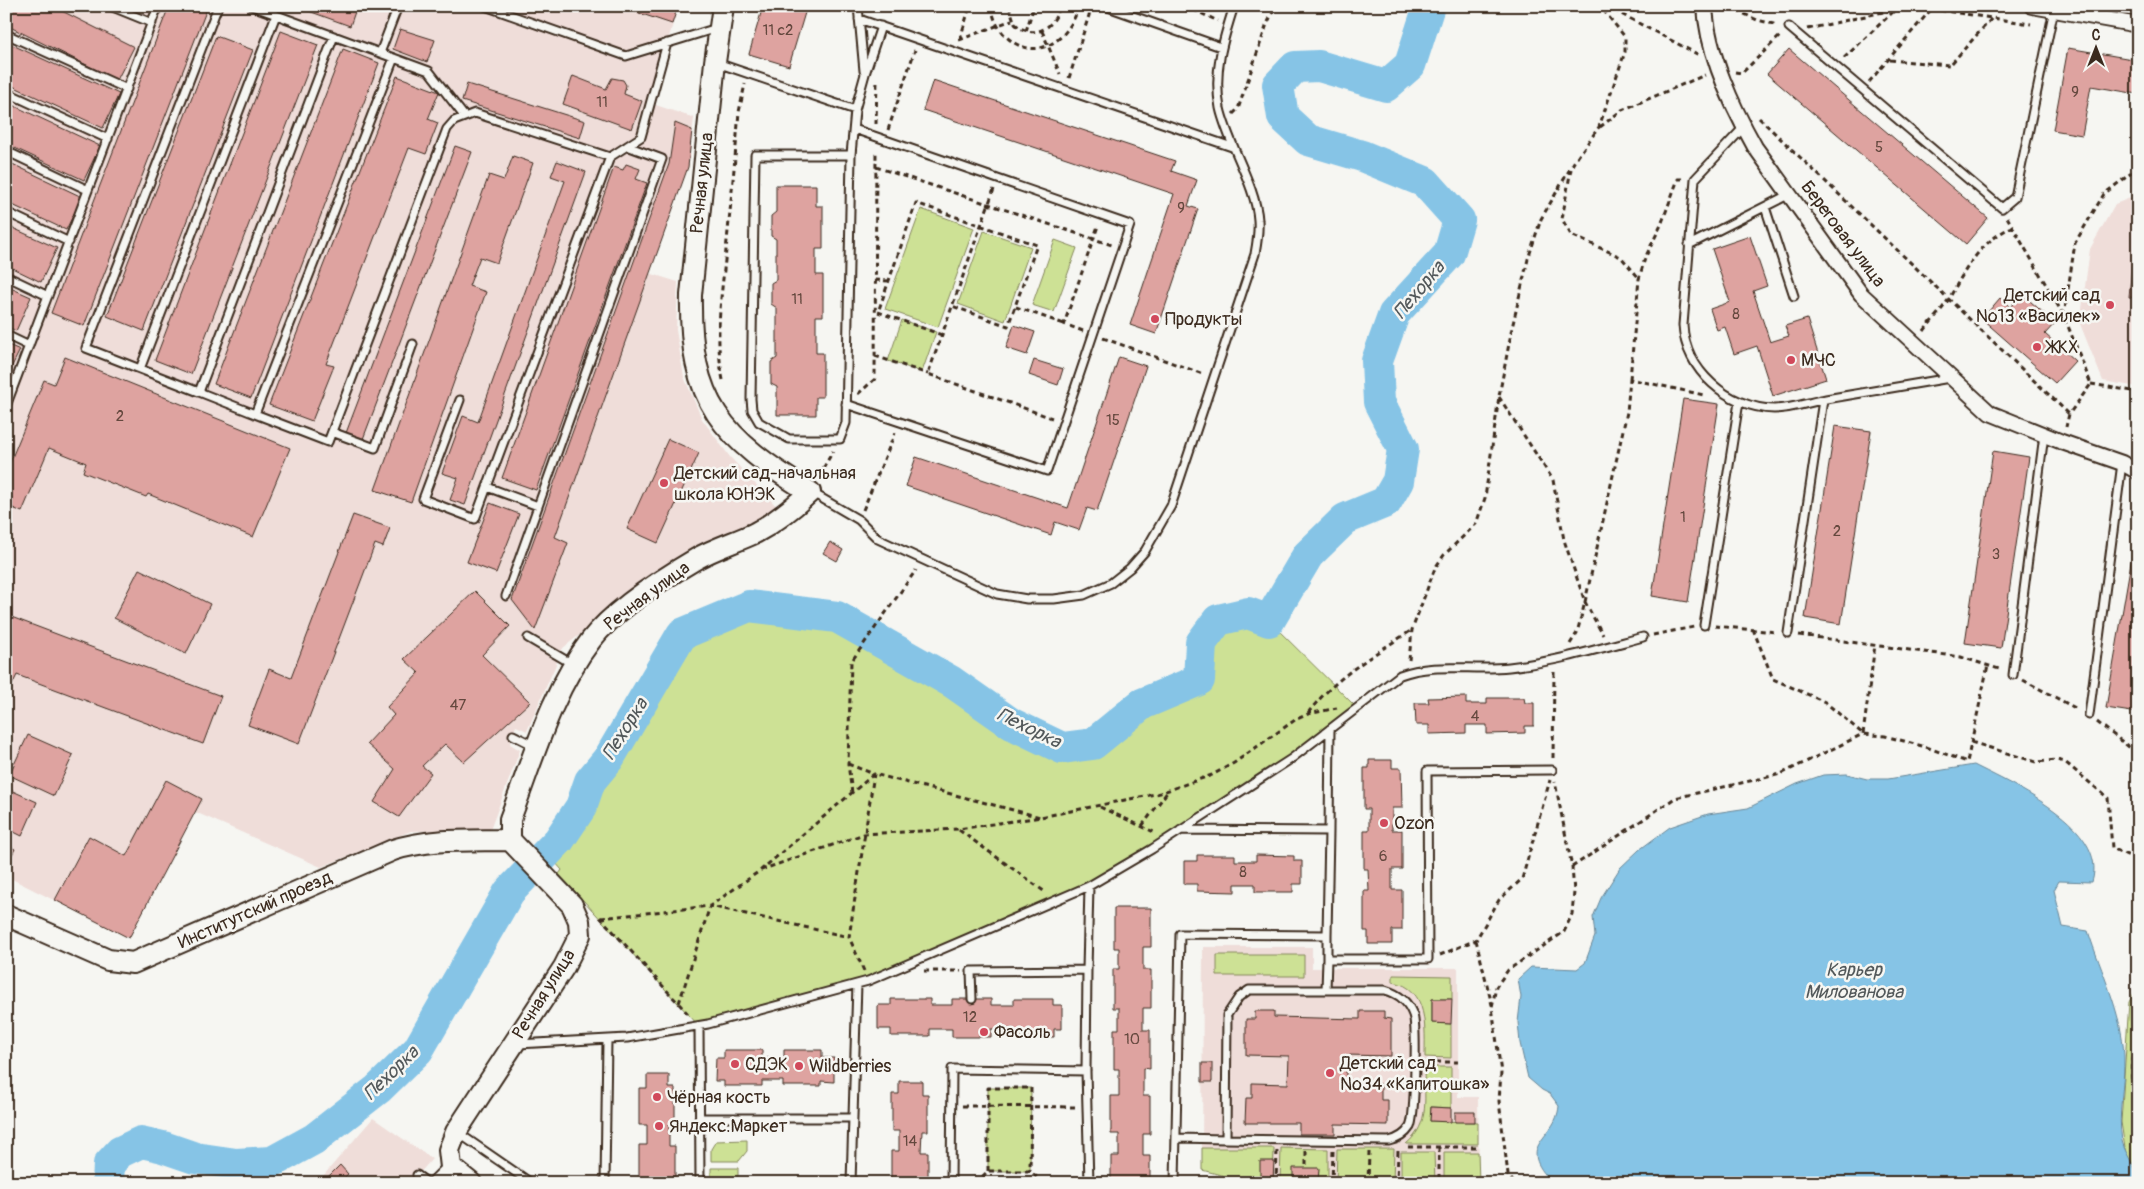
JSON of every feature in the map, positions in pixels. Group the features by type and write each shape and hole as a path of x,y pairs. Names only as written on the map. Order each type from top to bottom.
{"street":[{"name":"Речная улица","path":"451,1168 449,1150 456,1132 564,967 580,935 579,921 572,905 516,846 510,819 562,688 574,665 592,638 667,572 756,532 779,518 810,492 752,453 726,427 712,406 701,383 695,364 690,320 691,295 715,62 723,6"},
{"name":"Береговая улица","path":"1705,6 1706,21 1720,70 1744,127 1756,147 1861,294 1950,378 1990,412 2062,442 2122,463 2138,472"},
{"path":"2032,6 2055,8 2138,25"},
{"name":"Институтский проезд","path":"6,915 108,960 132,963 413,843 436,841 516,846"},
{"path":"435,1183 451,1168 470,1183"}],"lane":[{"path":"110,6 152,23"},
{"path":"6,406 158,6"},
{"path":"218,6 86,348 255,414 328,442 447,129 464,116 475,113 610,157"},
{"path":"252,6 429,71 464,116"},
{"path":"380,53 398,6"},
{"path":"485,6 626,56 720,27"},
{"path":"858,6 864,74"},
{"path":"1105,6 1221,47"},
{"path":"810,492 859,520 878,539 997,594 1027,599 1054,599 1084,595 1111,583 1130,568 1159,529 1171,506 1254,254 1258,235 1258,219 1254,200 1232,147 1224,122 1218,87 1221,47 1234,6"},
{"path":"1789,27 2002,208 2015,197 2055,8"},
{"path":"140,369 276,15"},
{"path":"859,18 1232,147"},
{"path":"851,155 755,155 752,410 759,422 789,439 840,438 846,423 851,155 855,110 864,74 881,26"},
{"path":"6,34 126,89"},
{"path":"199,392 334,36"},
{"path":"460,400 424,499 475,519 610,157 641,137 668,43"},
{"path":"255,414 394,58"},
{"path":"715,62 855,110"},
{"path":"6,92 108,139"},
{"path":"1744,127 1695,178 1683,325 1688,354 1703,376 1739,402 1774,408 1950,378"},
{"path":"846,404 1047,471 1130,225 854,129"},
{"path":"506,596 662,159 627,146"},
{"path":"6,151 88,190"},
{"path":"1689,245 1790,194"},
{"path":"1766,207 1794,296"},
{"path":"6,212 69,242"},
{"path":"6,276 48,296"},
{"path":"6,335 29,346"},
{"path":"332,432 375,448 413,344"},
{"path":"1788,633 1823,400"},
{"path":"1704,625 1739,402"},
{"path":"2013,675 2044,435"},
{"path":"2088,715 2122,463"},
{"path":"487,488 538,506"},
{"path":"513,1044 607,1040 698,1026 868,981 1088,886 1167,839 1291,759 1400,675 1416,669 1507,667 1554,661 1643,637"},
{"path":"528,638 574,665"},
{"path":"1326,990 1330,729"},
{"path":"513,735 538,747"},
{"path":"1327,959 1428,960 1427,771 1552,770"},
{"path":"1181,830 1328,831"},
{"path":"1088,886 1086,1072 1089,1183"},
{"path":"1175,1183 1180,934 1327,935"},
{"path":"972,999 971,971 1087,970"},
{"path":"851,1183 857,984"},
{"path":"1176,1138 1226,1139 1278,1140 1333,1140 1369,1141 1398,1139 1410,1127 1414,1117 1414,1017 1404,999 1396,993 1385,990 1249,990 1232,1006 1227,1016 1226,1139"},
{"path":"698,1026 700,1183"},
{"path":"605,1183 607,1040"},
{"path":"951,1183 952,1069 1086,1072"},
{"path":"699,1118 853,1118"},
{"path":"456,1132 531,1183"},
{"path":"417,1176 428,1183"}],"path":[{"path":"960,40 970,6"},
{"path":"992,6 996,26 1005,36 1017,44 1032,48 1048,46 1063,36 1075,19 1079,6"},
{"path":"1009,6 1012,20 1019,28 1026,31 1042,31 1055,20 1060,6"},
{"path":"1026,31 1034,6"},
{"path":"1066,89 1092,6"},
{"path":"1184,6 1204,15"},
{"path":"1224,122 1238,109 1276,6"},
{"path":"1407,672 1412,630 1434,568 1444,555 1476,524 1485,498 1498,396 1528,259 1545,212 1571,167 1599,127 1625,52 1625,38 1600,6"},
{"path":"1609,7 1616,6"},
{"path":"1728,6 1757,20 1809,29 1896,8 1933,8 2050,27"},
{"path":"1609,7 1697,54"},
{"path":"1835,67 1896,8"},
{"path":"1862,90 1890,60 1933,8"},
{"path":"1890,60 1950,65 1992,18"},
{"path":"950,50 960,40 1012,20"},
{"path":"1599,127 1622,110 1648,97 1720,70 1742,73 1789,27"},
{"path":"1042,31 1066,89"},
{"path":"885,140 919,39"},
{"path":"723,382 719,363 718,333 721,293 739,112 748,73"},
{"path":"1754,114 2069,414"},
{"path":"846,404 874,379 876,121"},
{"path":"876,167 1122,249"},
{"path":"1571,167 1562,219 1571,235 1621,256 1639,278"},
{"path":"2064,316 2075,243 2104,194 2138,168"},
{"path":"1492,1007 1496,987 1508,970 1564,932 1572,914 1574,892 1572,867 1552,770 1554,661 1577,633 1585,602 1625,421 1639,278 1645,258 1661,225 1671,193 1678,179 1695,178"},
{"path":"928,374 980,234 997,179"},
{"path":"876,311 889,281 916,203 1037,246 1008,326 952,306"},
{"path":"2002,208 2064,316 2091,384"},
{"path":"1064,324 1102,215"},
{"path":"1914,343 1949,298 1958,278 1983,247 1998,233 2012,226"},
{"path":"875,280 889,281"},
{"path":"1016,307 1213,378"},
{"path":"876,311 942,334"},
{"path":"875,356 1064,422"},
{"path":"1630,380 1739,402"},
{"path":"2062,442 2069,414 2091,384"},
{"path":"2091,384 2138,392"},
{"path":"1498,396 1553,480 1564,540 1585,602 1609,646"},
{"path":"859,520 900,422"},
{"path":"810,492 840,438"},
{"path":"852,793 848,764 851,662 923,560"},
{"path":"1643,637 1704,625 1752,628 1961,657 2013,675 2088,715 2138,754"},
{"path":"1752,628 1773,679 1825,702 1863,734"},
{"path":"1308,714 1320,697 1362,663 1412,630"},
{"path":"1863,734 1875,645"},
{"path":"1572,867 1675,798 1781,774 1863,734 1885,736 1967,762 1988,665"},
{"path":"761,870 864,834 958,829 1041,817 1168,791 1212,775 1234,763 1282,728 1308,714 1329,709 1357,708"},
{"path":"1971,742 2036,762 2057,760 2065,762 2108,798 2112,848 2138,860"},
{"path":"848,764 874,774 1041,817"},
{"path":"1428,960 1476,940 1499,900 1522,879 1552,770"},
{"path":"679,1003 710,906 761,870 874,774"},
{"path":"868,981 849,936 874,774"},
{"path":"1142,826 1168,791"},
{"path":"1100,806 1167,839"},
{"path":"958,829 1057,900"},
{"path":"698,1026 600,918 710,906 849,936"},
{"path":"1476,940 1492,1007 1501,1073 1499,1101 1508,1174 1514,1183"},
{"path":"922,971 971,971"},
{"path":"2138,1039 2133,1050 2131,1083 2138,1110"},
{"path":"1414,1062 1458,1062"},
{"path":"988,1172 988,1088 1031,1088 1030,1171"},
{"path":"952,1106 1087,1106"},
{"path":"1276,1183 1278,1140"},
{"path":"1332,1183 1333,1140"},
{"path":"1368,1183 1369,1141"},
{"path":"1397,1183 1398,1147 1478,1147"},
{"path":"1439,1147 1440,1183"},
{"path":"976,1183 988,1172 1030,1171 1043,1183"}],"shaded area":[{"path":"6,6 678,6 650,103 694,118 688,167 649,273 678,282 676,330 684,377 702,419 730,457 779,509 651,578 563,648 527,731 516,726 510,744 520,750 490,830 411,831 321,867 195,812 129,938 6,876"},
{"name":"Детский сад №13 «Василек»","path":"2138,195 2138,387 2103,381 2080,324 2090,249 2115,204"},
{"name":"Детский сад №34 «Капитошка»","path":"1203,947 1312,947 1312,968 1458,968 1458,1097 1478,1097 1479,1183 1251,1183 1202,1170"},
{"path":"373,1118 432,1159 411,1183 317,1183"}],"green space":[{"path":"921,209 974,228 938,327 885,309"},
{"path":"984,231 1031,247 1005,321 958,304"},
{"path":"1055,240 1077,248 1054,312 1032,305"},
{"path":"902,320 936,332 922,372 888,361"},
{"path":"749,606 837,617 952,682 1012,724 1062,748 1093,744 1142,704 1199,680 1201,643 1218,620 1248,613 1269,621 1357,708 1291,759 1089,886 868,981 699,1026 559,874 562,870 547,853 559,840 581,807 590,781 609,758 682,634"},
{"path":"1217,955 1304,955 1304,976 1217,976"},
{"path":"1393,975 1452,976 1452,999 1432,999 1432,1023 1451,1024 1451,1058 1425,1057 1424,1023 1419,1001 1413,992 1405,986 1393,982"},
{"path":"2138,986 2138,1172 2126,1155 2121,1122 2129,1002"},
{"path":"1424,1067 1451,1067 1451,1108 1431,1107 1430,1121 1478,1122 1478,1144 1406,1144 1414,1136 1423,1118 1425,1099"},
{"path":"988,1088 1031,1088 1030,1171 988,1171"},
{"path":"747,1140 747,1151 739,1161 711,1161 711,1149 716,1141"},
{"path":"1202,1148 1274,1148 1273,1183 1251,1183 1202,1170"},
{"path":"1281,1148 1328,1149 1328,1183 1318,1183 1318,1168 1293,1183 1280,1183"},
{"path":"1337,1149 1394,1149 1393,1183 1336,1183"},
{"path":"1401,1152 1434,1152 1435,1183 1410,1183 1410,1179 1401,1179"},
{"path":"1444,1152 1478,1152 1479,1182 1444,1183"},
{"path":"711,1168 738,1168 738,1183 711,1183"}],"water":[{"name":"Карьер Милованова","path":"1974,765 2033,796 2054,810 2072,826 2086,843 2093,862 2092,882 2059,881 2054,890 2063,927 2088,931 2115,1008 2124,1056 2120,1120 2122,1141 2136,1172 2138,1183 1553,1183 1542,1170 1537,1159 1537,1150 1556,1118 1559,1106 1550,1094 1528,1078 1520,1043 1518,1022 1521,997 1518,979 1531,967 1577,969 1585,963 1595,936 1593,917 1601,898 1620,868 1639,850 1670,827 1708,814 1748,808 1797,784 1823,775 1847,774 1867,779 1888,779"}],"building":[{"path":"6,6 52,6 134,47 117,80 6,25"},
{"path":"134,6 150,6 148,12"},
{"path":"169,6 208,6 84,326 51,313"},
{"path":"295,6 357,6 350,26"},
{"path":"618,6 678,6 672,24"},
{"path":"763,6 807,6 789,66 749,54"},
{"path":"400,29 435,40 427,62 393,49"},
{"path":"281,31 318,45 191,374 155,360"},
{"path":"216,36 253,50 144,331 107,316"},
{"path":"6,42 119,94 103,128 6,83"},
{"path":"2068,48 2138,60 2138,94 2091,86 2082,135 2053,130"},
{"path":"343,49 379,63 251,398 214,384"},
{"path":"1789,49 1988,218 1966,244 1767,74"},
{"path":"397,76 439,92 428,119 438,123 426,154 409,148 326,364 334,366 312,421 269,405"},
{"path":"573,76 606,89 612,78 623,80 626,85 624,94 642,101 632,129 563,104"},
{"path":"933,80 1175,161 1171,171 1197,180 1188,206 1198,209 1156,334 1130,325 1174,194 923,110"},
{"path":"467,84 585,121 580,138 462,101"},
{"path":"6,102 100,146 84,180 6,144"},
{"path":"675,123 692,130 688,167 555,537 568,543 535,630 512,600 669,164"},
{"path":"455,146 472,152 363,439 346,433"},
{"path":"513,156 533,163 497,263 480,257 469,286 486,292 411,502 375,490 489,175 504,180"},
{"path":"6,161 82,197 66,230 6,202"},
{"path":"557,161 586,172 465,505 450,500 458,478 442,473 463,416 478,422 565,181 551,176"},
{"path":"626,164 640,169 636,179 647,183 536,490 502,478 614,167 623,170"},
{"path":"776,185 816,185 816,206 823,206 823,249 816,249 816,275 823,275 823,316 816,316 816,353 823,353 823,397 816,397 816,415 777,415 777,387 771,384 771,362 777,358 777,308 771,304 771,283 776,280 776,239 771,236 771,216 776,212"},
{"path":"6,225 57,248 41,282 6,265"},
{"path":"1750,236 1767,286 1753,291 1770,342 1789,336 1785,326 1807,319 1826,379 1773,396 1757,346 1734,354 1725,327 1717,330 1710,309 1730,302 1712,249"},
{"path":"2132,266 2138,267 2138,298 2129,297"},
{"path":"6,286 31,297 16,331 6,326"},
{"name":"ЖКХ","path":"2022,294 2055,323 2045,334 2075,361 2055,383 1982,319 2000,298 2010,307"},
{"path":"1014,325 1035,332 1027,355 1006,348"},
{"path":"6,344 20,350 6,378"},
{"path":"65,357 290,448 253,537 148,494 146,497 83,472 86,463 49,448 22,512 6,505 6,472 44,380 54,384"},
{"path":"1119,357 1146,366 1097,511 1087,508 1079,530 1055,522 1051,535 906,486 916,457 1068,508"},
{"path":"1034,360 1063,369 1058,385 1029,375"},
{"path":"1683,399 1719,404 1688,602 1652,596"},
{"path":"1835,426 1871,431 1841,624 1805,618"},
{"path":"668,439 699,453 658,543 627,529"},
{"path":"1993,451 2029,457 2001,648 1965,643"},
{"path":"490,503 519,514 496,573 467,562"},
{"path":"353,515 390,528 383,547 375,544 299,744 248,725 269,669 291,678"},
{"path":"2138,521 2138,713 2106,708"},
{"path":"830,542 843,550 837,561 823,553"},
{"path":"139,569 210,604 186,654 114,618"},
{"path":"475,591 510,626 482,655 530,702 464,762 445,744 422,766 431,773 399,817 374,802 395,769 367,744 394,715 387,707 419,673 404,659"},
{"path":"6,615 221,696 203,744 17,675 6,697"},
{"path":"1466,697 1466,704 1487,704 1487,698 1524,698 1525,703 1534,703 1534,726 1525,726 1525,733 1487,734 1487,725 1466,725 1466,733 1429,734 1429,725 1416,725 1415,703 1429,703 1428,698"},
{"path":"28,735 73,755 54,796 9,775"},
{"path":"1369,760 1392,760 1392,768 1401,768 1402,808 1392,808 1392,830 1402,830 1402,869 1392,869 1392,890 1402,890 1402,930 1392,930 1392,944 1368,944 1368,931 1364,931 1364,891 1369,891 1368,869 1364,869 1364,830 1369,830 1369,809 1364,809 1364,768 1369,768"},
{"path":"166,780 202,799 129,938 55,900 89,836 126,856"},
{"path":"6,788 37,802 22,836 6,828"},
{"path":"6,845 15,849 6,866"},
{"path":"1197,855 1235,855 1235,861 1256,861 1256,855 1294,856 1294,861 1302,861 1302,884 1293,884 1293,892 1255,892 1255,884 1235,884 1235,892 1197,891 1197,884 1184,884 1184,861 1197,861"},
{"path":"1114,908 1151,908 1151,947 1143,947 1143,970 1151,970 1151,1008 1143,1008 1143,1030 1150,1030 1150,1069 1143,1068 1143,1096 1150,1096 1150,1134 1143,1134 1143,1156 1150,1156 1150,1183 1111,1183 1111,1156 1119,1156 1119,1134 1111,1134 1111,1096 1119,1096 1119,1069 1114,1069 1114,1029 1119,1029 1119,1008 1113,1008 1113,969 1119,969 1119,948 1114,948"},
{"path":"891,999 930,999 930,1005 952,1005 952,999 991,999 991,1005 1014,1005 1014,999 1053,999 1053,1005 1062,1005 1062,1029 1054,1029 1054,1037 1014,1037 1014,1029 991,1029 991,1037 952,1037 952,1029 930,1029 930,1036 891,1036 891,1029 878,1029 878,1005 891,1005"},
{"path":"1432,999 1452,999 1451,1024 1432,1023"},
{"path":"1255,1011 1274,1011 1274,1017 1360,1019 1360,1011 1384,1011 1384,1018 1391,1019 1391,1056 1346,1055 1346,1083 1381,1084 1381,1100 1388,1100 1388,1125 1335,1124 1335,1134 1299,1134 1299,1123 1245,1123 1246,1098 1252,1098 1252,1083 1288,1084 1289,1056 1246,1055 1246,1019 1255,1019"},
{"path":"724,1050 762,1050 762,1058 784,1058 784,1050 822,1050 822,1058 834,1058 834,1082 821,1081 821,1086 783,1086 783,1081 762,1081 762,1086 724,1086 724,1081 715,1081 716,1058 724,1058"},
{"path":"1202,1063 1212,1063 1212,1082 1202,1082"},
{"path":"647,1075 669,1075 669,1088 675,1088 675,1125 669,1125 669,1146 675,1146 675,1183 639,1182 639,1145 647,1145 647,1125 639,1125 639,1088 647,1088"},
{"path":"899,1081 922,1081 922,1094 928,1094 928,1131 922,1131 921,1152 928,1152 928,1183 891,1183 891,1151 899,1151 899,1131 892,1131 892,1094 899,1094"},
{"path":"1431,1107 1451,1108 1451,1122 1430,1121"},
{"path":"1455,1112 1475,1112 1475,1122 1455,1122"},
{"path":"1260,1161 1274,1161 1273,1180 1260,1180"},
{"path":"340,1165 348,1174 339,1183 322,1183"},
{"path":"1293,1168 1319,1168 1318,1183 1293,1183"},
{"path":"1401,1179 1410,1179 1410,1183 1401,1183"}],"waterway":[{"name":"Пехорка","path":"108,1183 109,1164 120,1152 141,1142 195,1158 236,1164 272,1162 314,1139 378,1089 418,1050 509,892 559,840 581,807 590,781 609,758 682,634 749,606 837,617 952,682 1012,724 1062,748 1093,744 1142,704 1199,680 1201,643 1218,620 1248,613 1269,621 1308,555 1345,519 1386,502 1398,481 1403,449 1379,402 1377,361 1394,314 1449,254 1459,220 1425,182 1362,156 1308,140 1283,117 1278,85 1295,67 1319,66 1386,86 1410,65 1429,6"}],"place":[{"name":"Детский сад №13 «Василек»","path":"2110,305"},
{"name":"Продукты","path":"1155,319"},
{"name":"ЖКХ","path":"2037,347"},
{"name":"МЧС","path":"1791,360"},
{"name":"Детский сад-начальная школа ЮНЭК","path":"664,483"},
{"name":"Ozon","path":"1384,823"},
{"name":"Фасоль","path":"984,1032"},
{"name":"СДЭК","path":"735,1064"},
{"name":"Wildberries","path":"799,1066"},
{"name":"Детский сад №34 «Капитошка»","path":"1330,1073"},
{"name":"Чёрная кость","path":"657,1097"},
{"name":"Яндекс.Маркет","path":"659,1126"}]}
